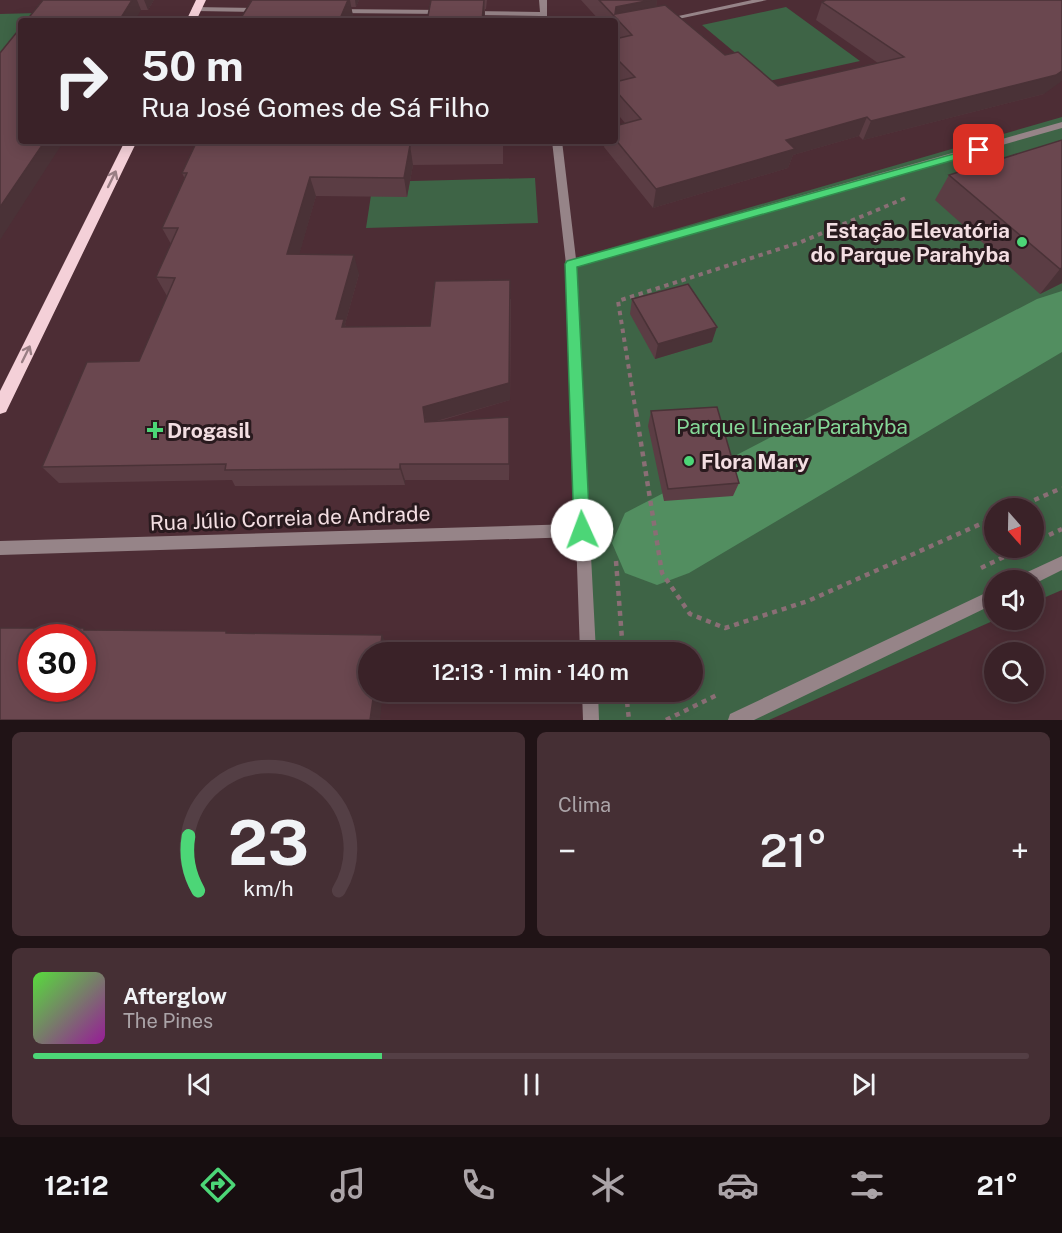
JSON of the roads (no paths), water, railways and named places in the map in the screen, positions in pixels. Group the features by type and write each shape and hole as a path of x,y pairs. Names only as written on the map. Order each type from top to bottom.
{"main road":[{"path":"0,407 130,144"}],"street":[{"path":"460,12 544,17 543,0"},
{"path":"659,21 763,0"},
{"path":"198,5 268,10"},
{"path":"328,11 448,12"},
{"path":"571,264 1062,125"},
{"path":"557,144 571,264 588,642"},
{"name":"Rua Júlio Correia de Andrade","path":"0,548 582,530"},
{"path":"1044,572 1062,563"},
{"path":"736,720 984,601"},
{"path":"590,702 591,720"}],"waterway":[{"path":"657,543 1062,318"}],"place":[{"name":"Estação Elevatória do Parque Parahyba","path":"1022,242"},
{"name":"Drogasil","path":"155,430"},
{"name":"Flora Mary","path":"689,461"}],"park label":[{"name":"Parque Linear Parahyba","path":"792,426"}]}
